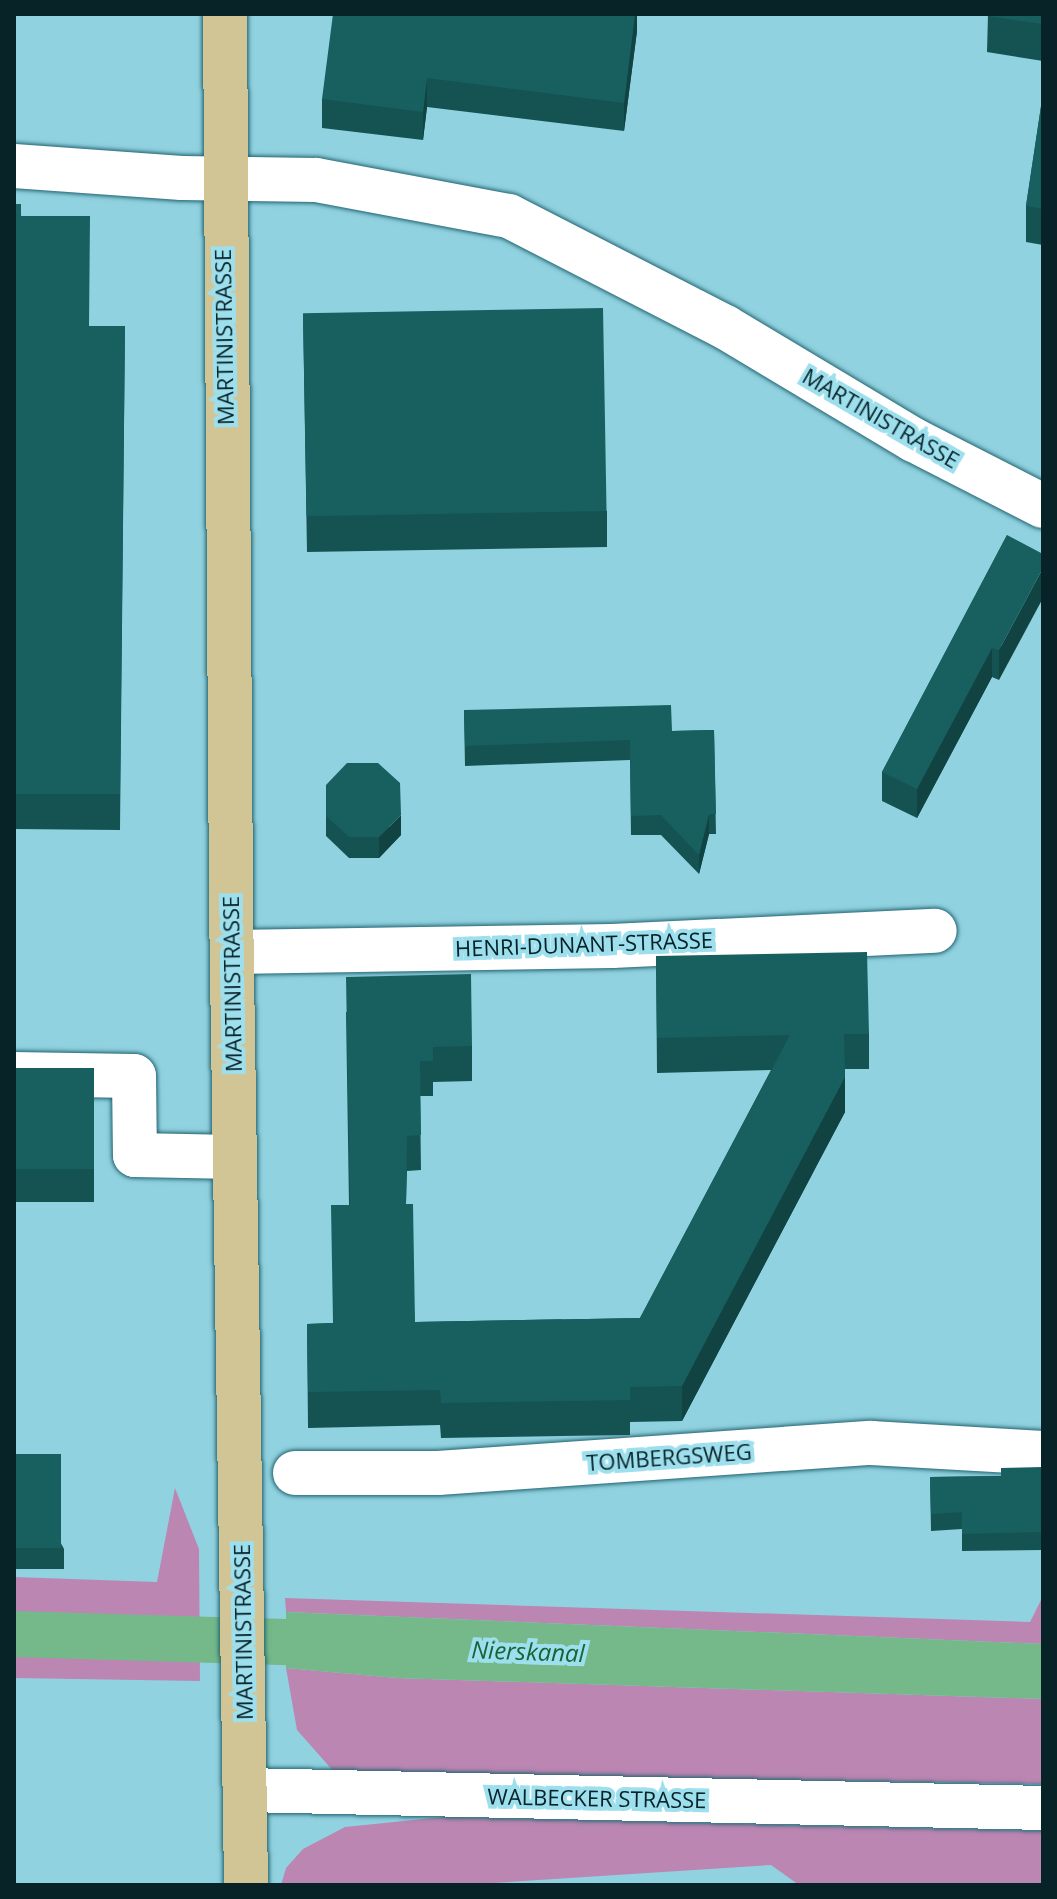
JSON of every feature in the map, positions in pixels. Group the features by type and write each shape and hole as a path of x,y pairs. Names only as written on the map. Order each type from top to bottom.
{"main road":[{"name":"MARTINISTRASSE","path":"225,14 223,178 245,1790"},
{"path":"245,1790 246,1885"}],"street":[{"name":"MARTINISTRASSE","path":"14,166 316,180 509,216 725,327 914,440 1043,506"},
{"name":"HENRI-DUNANT-STRASSE","path":"232,952 612,946 935,931"},
{"path":"14,1074 134,1076 135,1155 235,1157"},
{"name":"TOMBERGSWEG","path":"295,1473 438,1473 871,1443 1043,1453"},
{"name":"WALBECKER STRASSE","path":"245,1790 1043,1808"}],"shaded area":[{"path":"175,1488 199,1549 200,1681 14,1678 14,1577 157,1582"},
{"path":"1043,1596 1043,1644 286,1612 285,1598 1030,1622"},
{"path":"286,1668 397,1678 1043,1699 1043,1784 335,1773 297,1730"},
{"path":"443,1817 1043,1831 1043,1885 799,1885 771,1865 463,1885 281,1885 286,1868 303,1849 345,1827"}],"water":[{"path":"286,1612 1043,1644 1043,1699 397,1678 286,1668"}],"pier":[{"path":"285,1608 286,1612 286,1672 282,1668"}],"building":[{"path":"333,14 635,14 624,103 427,78 423,112 322,99"},
{"path":"1043,14 1043,24 987,16"},
{"path":"1043,93 1043,209 1026,206"},
{"path":"14,204 21,204 21,216 90,216 89,326 125,326 120,794 14,794"},
{"path":"603,308 607,511 307,516 303,313"},
{"path":"1007,535 1043,554 1043,568 999,650 992,648 917,789 882,772"},
{"path":"671,705 672,731 714,730 716,814 709,814 699,855 661,815 631,816 630,740 465,746 464,710"},
{"path":"347,763 378,763 400,783 401,815 379,837 349,837 326,816 326,785"},
{"path":"867,952 869,1034 844,1034 845,1077 682,1386 630,1387 630,1400 441,1403 440,1390 308,1392 307,1324 333,1323 331,1205 350,1205 346,977 471,974 472,1046 433,1047 433,1061 420,1061 421,1135 407,1136 406,1204 413,1204 415,1322 640,1318 790,1035 657,1038 656,956"},
{"path":"14,1068 94,1068 94,1169 14,1169"},
{"path":"14,1454 61,1454 61,1548 14,1548"},
{"path":"1043,1467 1043,1532 962,1534 962,1512 931,1514 930,1477 1001,1476 1001,1468"}],"waterway":[{"name":"Nierskanal","path":"14,1634 348,1644"}]}
